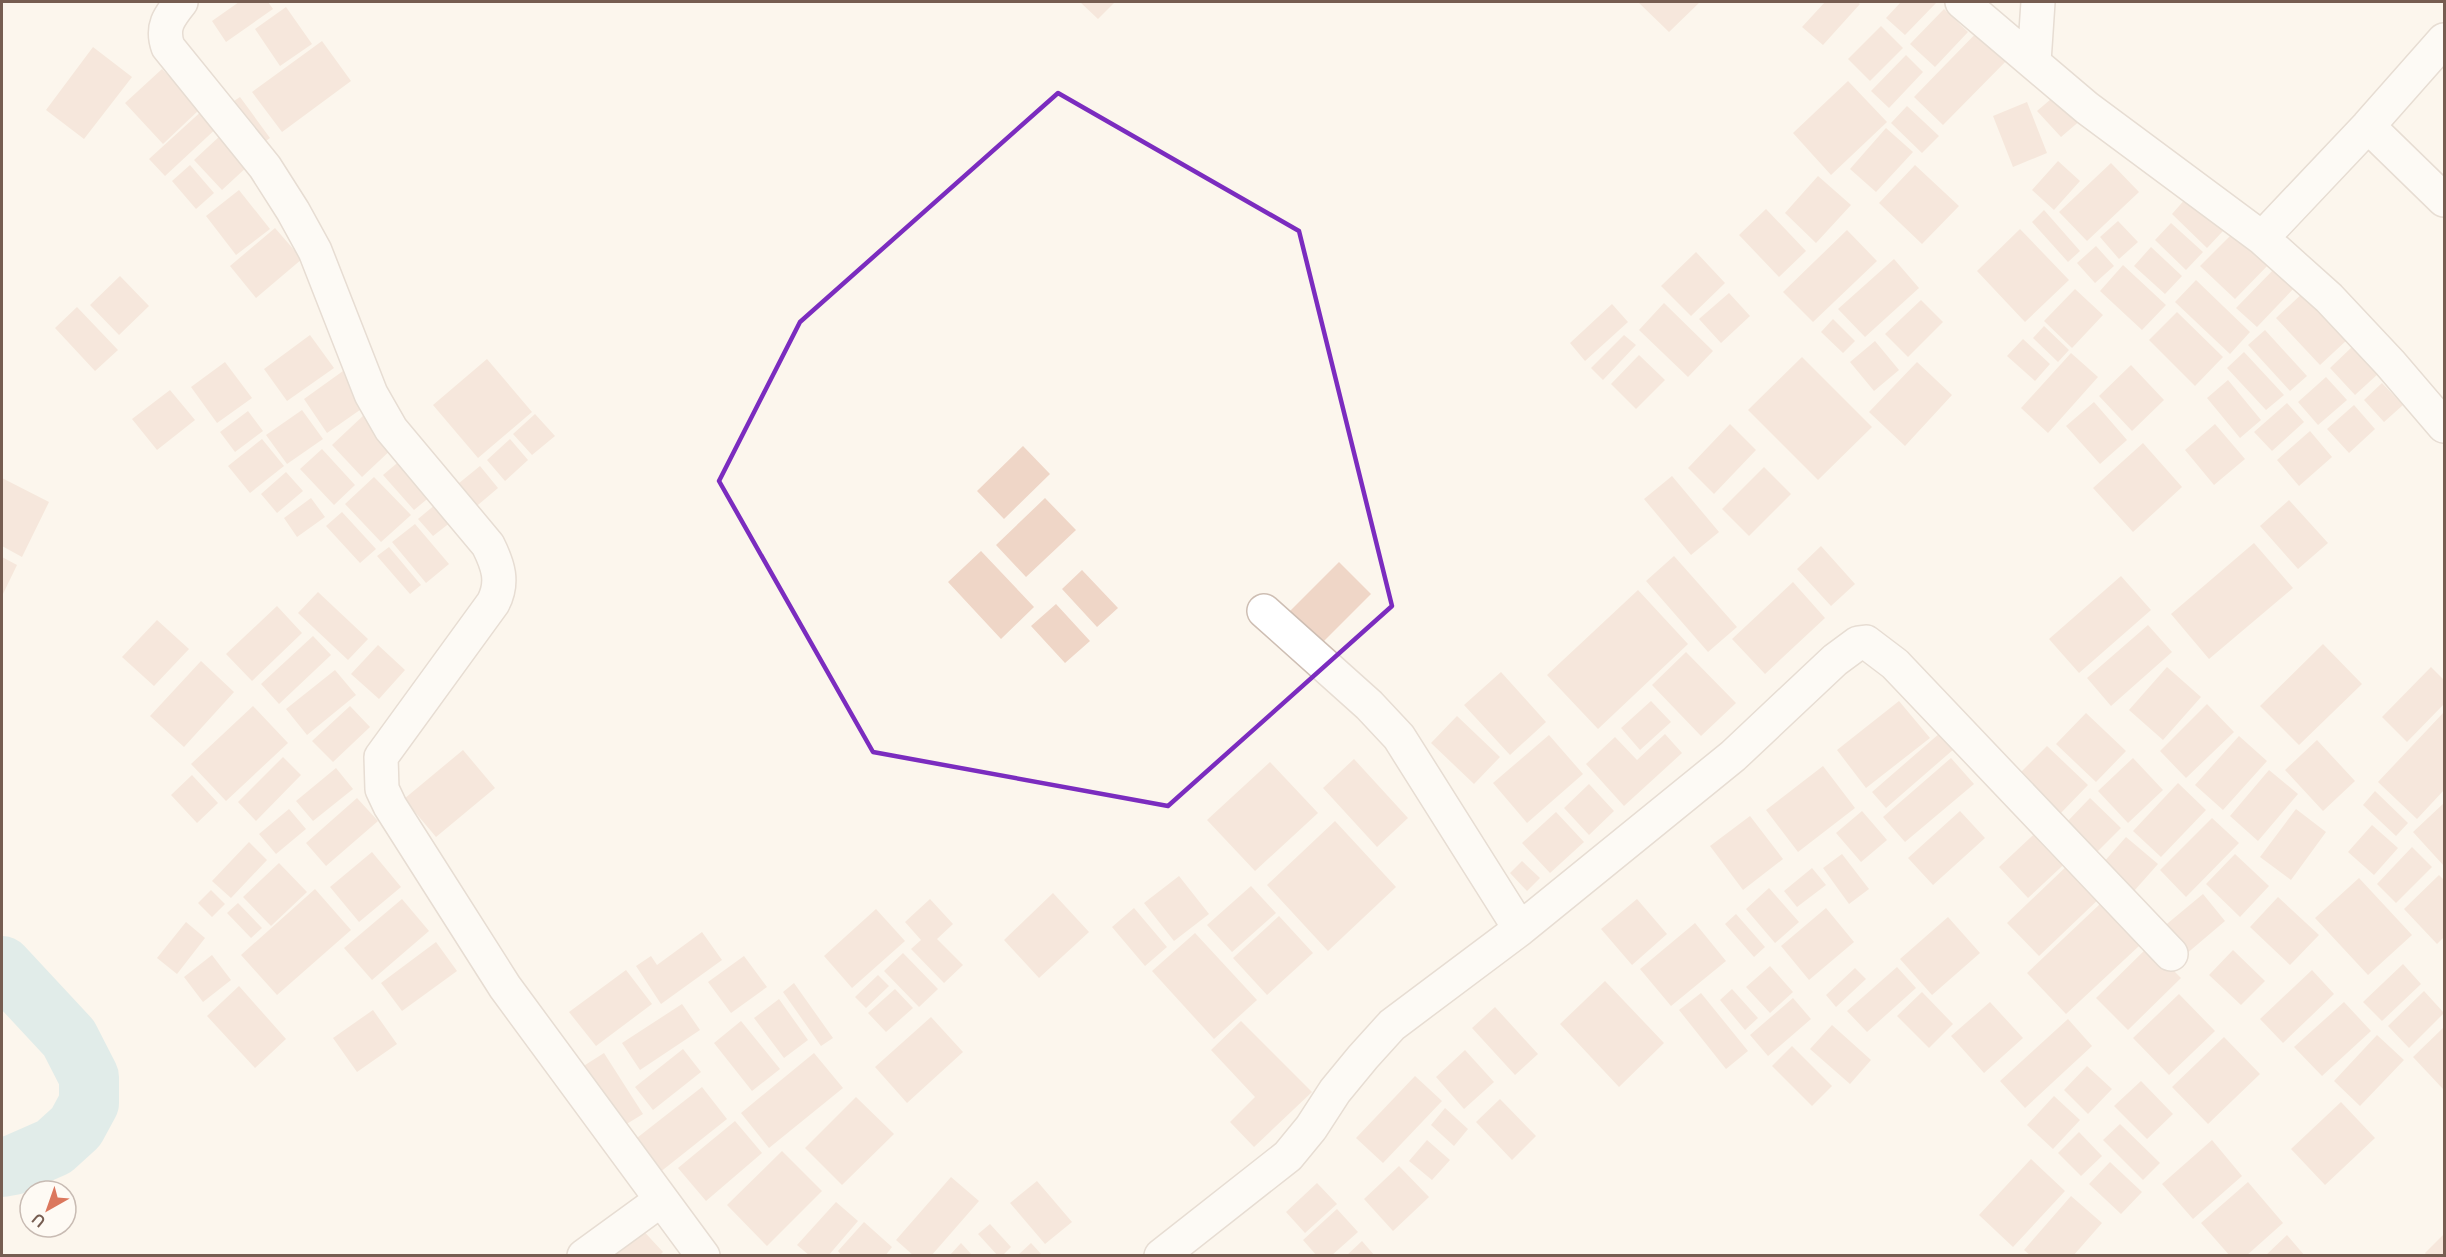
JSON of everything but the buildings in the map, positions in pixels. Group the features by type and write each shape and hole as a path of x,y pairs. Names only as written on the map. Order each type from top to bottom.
{"street":[{"path":"181,2 166,21 164,36 168,47 265,167 293,211 315,251 371,394 391,429 488,545 497,563 499,591 493,603 393,737 381,757 382,789 390,806 505,987 703,1256"},
{"path":"1962,2 2087,108 2262,238 2329,298 2445,426"},
{"path":"2034,62 2038,2"},
{"path":"2262,238 2368,126 2445,40"},
{"path":"2368,126 2445,200"},
{"path":"1264,611 1369,705 1399,737 1520,929"},
{"path":"1161,1256 1288,1156 1349,1074 1392,1026 1520,929 1733,756 1836,660 1858,643 1866,642 1895,664 2171,954"},
{"path":"584,1256 661,1200"}],"highlighted area":[{"path":"1058,93 1299,231 1392,606 1168,806 873,752 719,481 800,322"}],"waterway":[{"path":"2,966 69,1038 89,1077 89,1103 76,1127 54,1147 13,1165 2,1167"}]}
